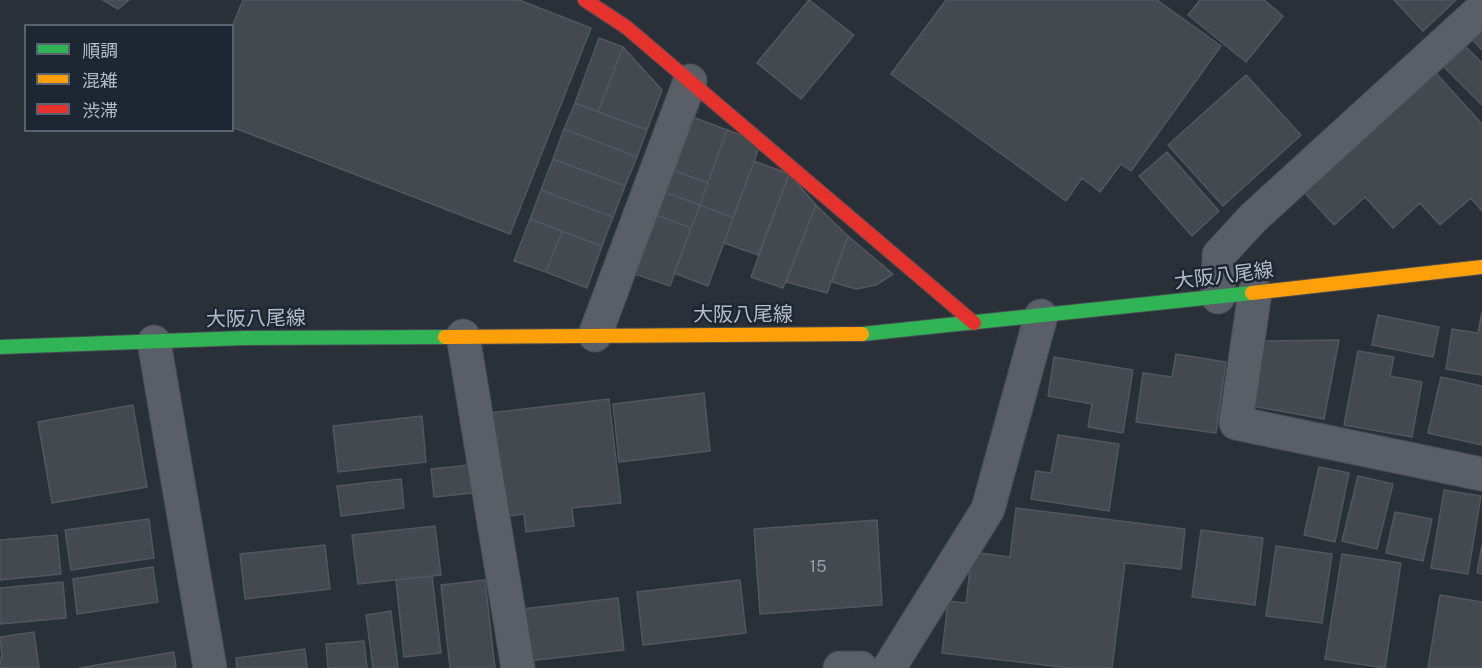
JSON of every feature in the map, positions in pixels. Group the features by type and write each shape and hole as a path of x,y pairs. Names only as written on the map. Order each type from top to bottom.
{"main road":[{"path":"585,0 626,27 974,322"},
{"name":"大阪八尾線","path":"0,347 244,338 865,334 1482,267"}],"street":[{"path":"1218,297 1219,255 1253,218 1482,9"},
{"path":"595,335 690,81"},
{"path":"1255,292 1236,423 1482,474"},
{"path":"889,668 988,509 1041,316"},
{"path":"463,336 518,668"},
{"path":"154,342 210,668"},
{"path":"840,668 861,668"}],"building":[{"path":"103,0 129,0 118,9"},
{"path":"243,0 519,0 591,28 510,234 234,128 233,24"},
{"path":"809,0 854,35 801,99 757,63"},
{"path":"946,0 1157,0 1221,46 1131,171 1121,164 1100,192 1082,178 1066,201 891,74"},
{"path":"1200,0 1264,0 1283,16 1246,62 1188,15"},
{"path":"1394,0 1456,0 1423,31"},
{"path":"1482,29 1482,50 1472,39"},
{"path":"599,38 623,47 598,112 575,103"},
{"path":"623,47 662,90 647,130 598,112"},
{"path":"1466,47 1482,63 1482,105 1444,67"},
{"path":"1435,72 1482,124 1482,211 1471,198 1440,225 1420,203 1393,228 1365,197 1334,225 1304,192"},
{"path":"1246,75 1301,135 1223,206 1168,145"},
{"path":"575,103 647,130 637,157 564,129"},
{"path":"690,116 727,130 708,183 670,169"},
{"path":"564,129 637,157 625,186 553,159"},
{"path":"727,130 761,142 733,218 700,205"},
{"path":"1167,152 1219,211 1192,236 1139,176"},
{"path":"553,159 625,186 613,217 541,190"},
{"path":"754,161 789,174 758,255 724,243"},
{"path":"670,169 708,183 700,205 661,191"},
{"path":"789,174 816,205 783,288 751,277"},
{"path":"541,190 613,217 602,246 530,219"},
{"path":"661,191 700,205 691,228 653,214"},
{"path":"700,205 733,218 708,286 674,273"},
{"path":"816,205 848,236 827,293 786,282"},
{"path":"653,214 691,228 670,286 632,273"},
{"path":"530,219 562,231 546,272 514,261"},
{"path":"562,231 602,246 587,288 546,272"},
{"path":"848,236 893,274 876,285 856,289 832,282"},
{"path":"1482,312 1482,375 1446,369 1452,329 1478,333"},
{"path":"1378,315 1439,327 1433,357 1372,345"},
{"path":"1339,340 1324,419 1252,406 1264,341"},
{"path":"1358,351 1394,357 1390,376 1422,382 1412,437 1344,425"},
{"path":"1176,354 1226,362 1216,433 1136,422 1143,373 1172,377"},
{"path":"1054,357 1133,370 1123,433 1088,427 1092,404 1048,396"},
{"path":"1441,377 1482,386 1482,445 1428,433"},
{"path":"704,393 710,451 619,462 613,404"},
{"path":"609,399 621,503 572,508 574,526 526,532 524,514 500,517 489,413"},
{"path":"133,405 147,487 52,503 38,422"},
{"path":"422,416 426,462 338,472 333,426"},
{"path":"1058,435 1119,444 1109,511 1031,499 1036,471 1051,473"},
{"path":"469,465 473,493 434,497 431,469"},
{"path":"1319,467 1349,473 1335,542 1304,535"},
{"path":"1358,476 1393,484 1377,549 1342,541"},
{"path":"401,479 404,508 341,516 337,486"},
{"path":"1444,490 1481,496 1468,574 1431,568"},
{"path":"1016,508 1185,529 1181,569 1125,563 1112,668 1070,668 942,653 948,601 966,603 972,552 1010,557"},
{"path":"1395,512 1432,519 1423,561 1386,553"},
{"path":"149,519 154,558 71,570 65,530"},
{"path":"877,520 882,605 760,614 754,529"},
{"path":"435,526 441,575 358,584 352,535"},
{"path":"1201,530 1263,538 1255,605 1192,597"},
{"path":"57,535 61,574 0,580 0,540"},
{"path":"325,545 330,589 245,599 240,554"},
{"path":"1482,545 1482,574 1477,573"},
{"path":"1276,546 1332,554 1322,623 1266,616"},
{"path":"1342,554 1401,563 1385,668 1325,659"},
{"path":"153,567 158,602 77,614 73,579"},
{"path":"432,576 441,653 404,657 396,580"},
{"path":"485,580 495,668 450,668 441,585"},
{"path":"740,580 746,633 643,645 637,592"},
{"path":"63,582 66,618 0,624 0,588"},
{"path":"1440,595 1482,602 1482,668 1428,668"},
{"path":"618,598 624,650 528,661 522,609"},
{"path":"391,611 398,668 373,668 366,615"},
{"path":"34,632 39,668 0,668 0,658 2,658 0,637"},
{"path":"364,641 367,668 328,668 326,644"},
{"path":"305,649 307,668 237,668 236,658"},
{"path":"174,652 176,668 79,668"}],"traffic: fast":[{"path":"862,334 1252,293"},
{"path":"0,347 244,338 445,337"}],"traffic: slow":[{"path":"1252,293 1482,267"},
{"path":"445,337 862,334"}],"traffic: jam":[{"path":"585,0 626,27 974,323"}]}
